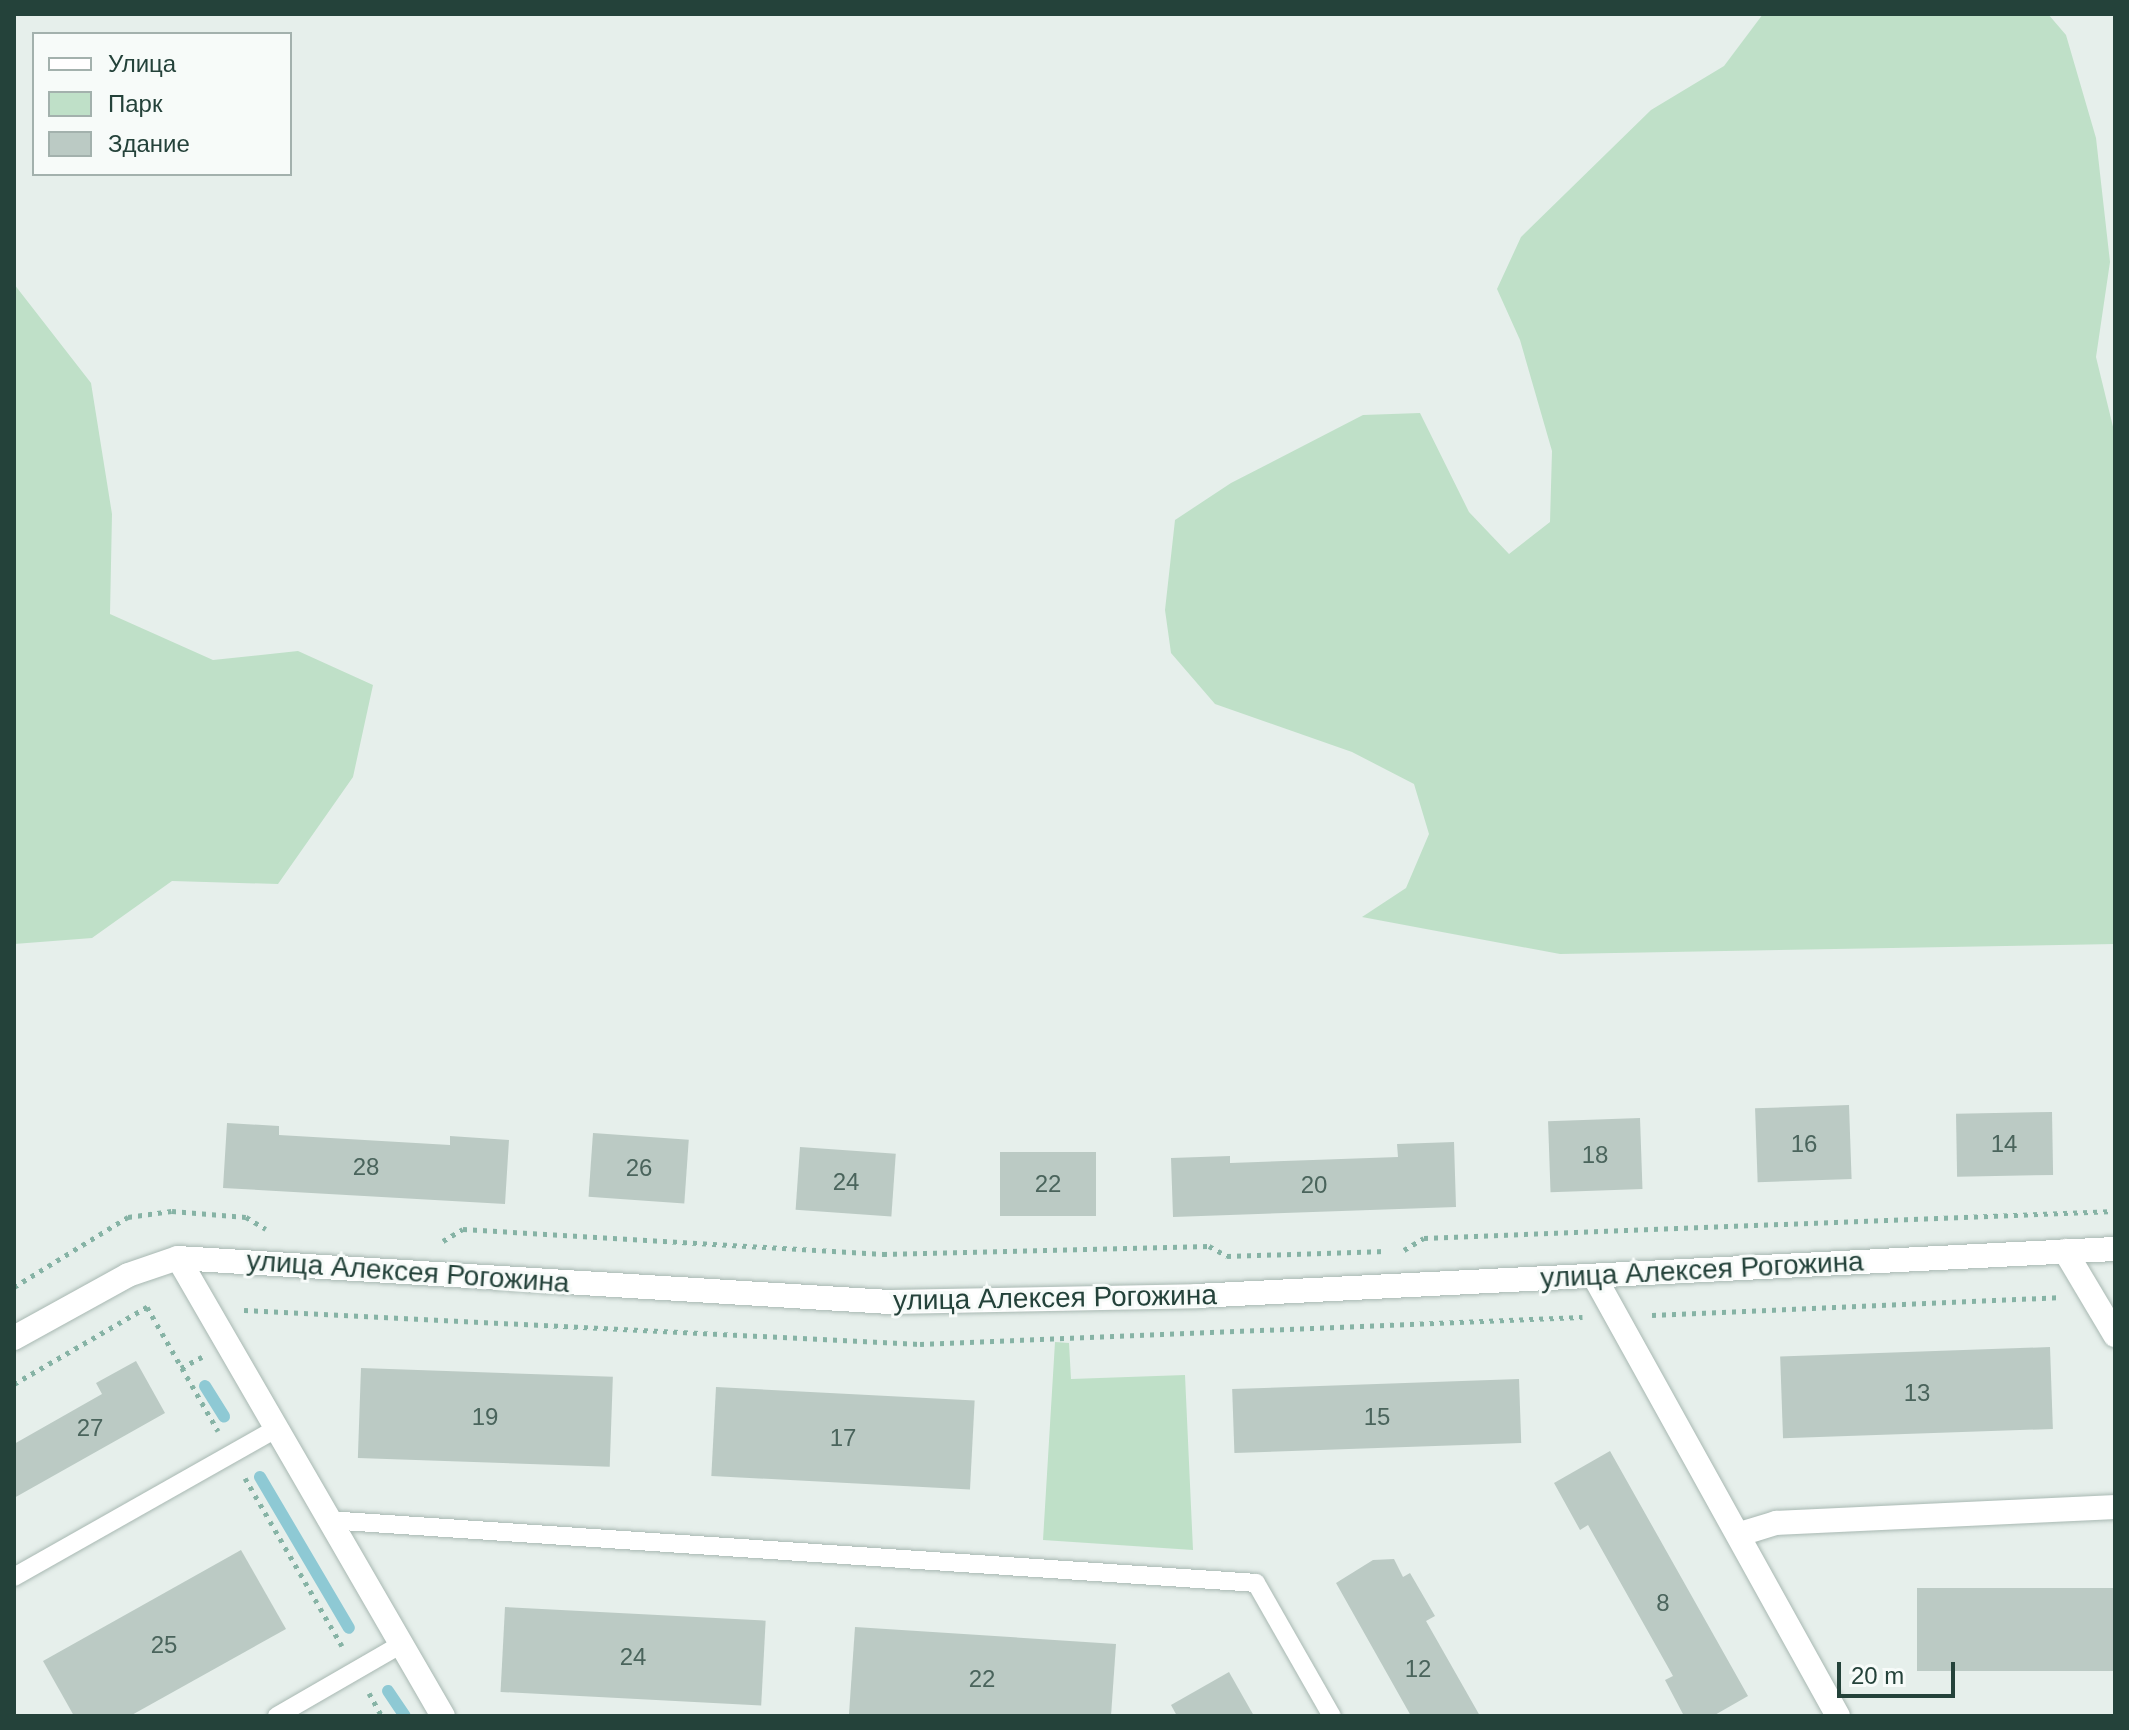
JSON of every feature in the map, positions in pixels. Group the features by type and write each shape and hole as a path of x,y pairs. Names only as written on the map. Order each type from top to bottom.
{"street":[{"name":"улица Алексея Рогожина","path":"14,1338 128,1275 178,1258 890,1302 1196,1296 2115,1249"},
{"path":"2065,1251 2115,1335"},
{"path":"178,1258 443,1716"},
{"path":"1594,1276 1740,1534 1838,1716"},
{"path":"1740,1534 1776,1523 2115,1507"}],"lane":[{"path":"14,1577 276,1429"},
{"path":"328,1520 1256,1583 1332,1716"},
{"path":"277,1716 400,1645"}],"path":[{"path":"14,1287 128,1217 172,1211 246,1217 263,1229 278,1230"},
{"path":"428,1240 443,1241 463,1229 883,1254 1209,1246 1227,1256 1407,1250 1424,1238 2115,1211"}],"green space":[{"path":"1763,14 2048,14 2066,35 2096,138 2110,262 2096,357 2115,435 2115,944 1560,954 1362,917 1406,888 1429,834 1414,784 1352,752 1215,704 1171,653 1165,610 1175,520 1231,483 1363,415 1420,413 1469,512 1509,554 1550,522 1552,451 1520,340 1497,289 1521,237 1651,110 1724,66"},
{"path":"14,284 91,383 112,514 110,614 213,660 298,651 373,685 353,777 278,884 172,881 92,938 14,944"},
{"path":"1055,1342 1069,1343 1071,1379 1185,1375 1193,1550 1043,1540"}],"building":[{"path":"1849,1105 1852,1179 1758,1182 1755,1108"},
{"path":"2052,1112 2053,1175 1957,1177 1956,1114"},
{"path":"1640,1118 1642,1189 1551,1192 1548,1121"},
{"path":"227,1123 279,1126 279,1135 450,1145 450,1136 509,1140 505,1204 223,1188"},
{"path":"593,1133 689,1140 684,1204 589,1197"},
{"path":"1454,1142 1456,1207 1173,1217 1171,1158 1230,1156 1230,1163 1398,1157 1397,1144"},
{"path":"800,1147 896,1154 891,1217 796,1210"},
{"path":"1000,1152 1096,1152 1096,1216 1000,1216"},
{"path":"2050,1347 2053,1429 1783,1438 1780,1356"},
{"path":"136,1361 165,1413 14,1498 14,1444 102,1394 96,1383"},
{"path":"361,1368 613,1377 610,1467 358,1458"},
{"path":"1519,1379 1521,1443 1234,1453 1232,1389"},
{"path":"716,1387 975,1401 970,1489 711,1476"},
{"path":"1610,1451 1748,1696 1713,1716 1684,1716 1665,1680 1673,1676 1588,1525 1580,1530 1554,1483"},
{"path":"241,1550 286,1629 130,1716 74,1716 43,1661"},
{"path":"1394,1559 1403,1577 1410,1573 1435,1616 1426,1621 1480,1716 1411,1716 1336,1583 1373,1560"},
{"path":"1917,1588 2115,1588 2115,1671 1917,1671"},
{"path":"505,1607 766,1621 761,1706 501,1692"},
{"path":"855,1627 1116,1644 1111,1716 849,1714"},
{"path":"1229,1672 1254,1716 1177,1716 1171,1705"}],"waterway":[{"path":"205,1386 224,1416"},
{"path":"260,1477 349,1628"},
{"path":"388,1691 405,1716"}]}
